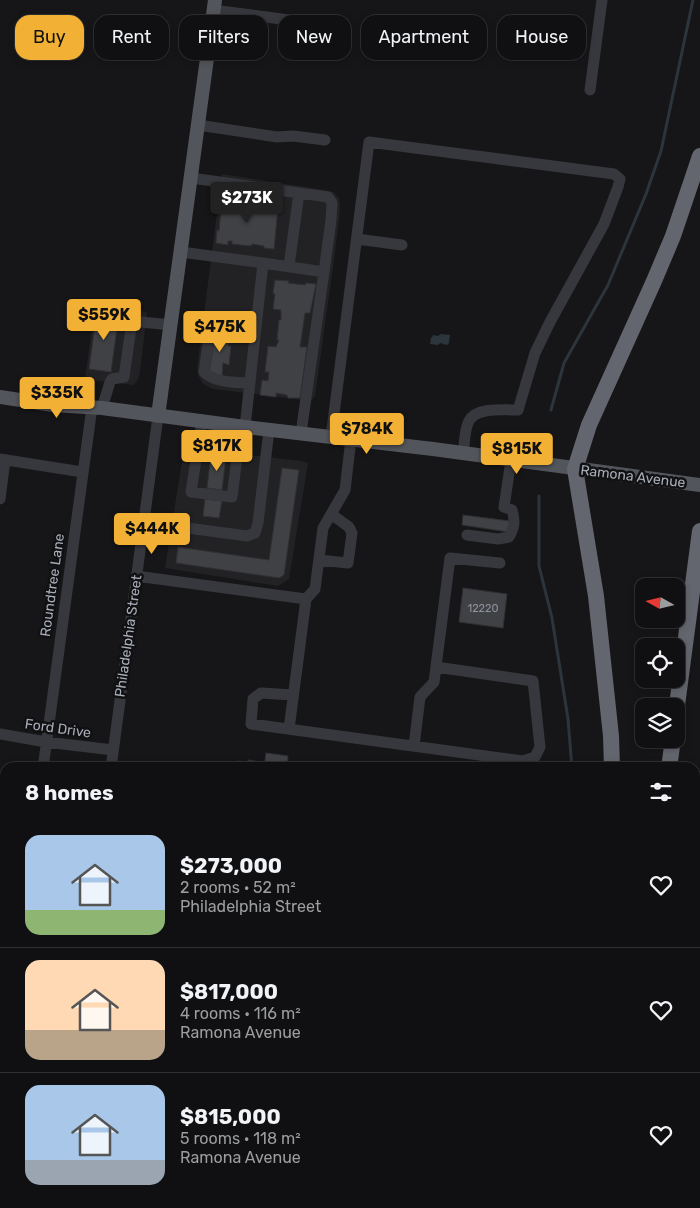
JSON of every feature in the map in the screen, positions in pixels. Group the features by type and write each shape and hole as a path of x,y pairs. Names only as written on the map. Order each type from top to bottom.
{"highway":[{"path":"612,762 611,736 596,596 575,469 589,425 673,236 700,156"},
{"path":"678,698 700,531"},
{"path":"670,762 672,748"}],"main road":[{"name":"Philadelphia Street","path":"158,416 214,5"},
{"name":"Ramona Avenue","path":"0,397 53,405 97,408 463,453 700,485"}],"street":[{"path":"590,90 602,0"},
{"path":"214,5 278,17"},
{"path":"198,125 277,137 293,136 326,140"},
{"path":"331,437 369,142 614,174 620,179 604,224 535,353 518,410 482,411 474,415 469,420 463,453"},
{"path":"191,178 328,197 332,203 301,434"},
{"path":"289,266 299,193"},
{"path":"357,239 402,245"},
{"path":"181,252 324,272"},
{"path":"202,421 191,492 232,497 250,383 263,263"},
{"path":"250,383 227,382 209,377 204,372 210,328 213,323 220,320 256,324"},
{"name":"Roundtree Lane","path":"44,762 82,472 97,408 112,379 124,377 132,321 171,325"},
{"name":"Philadelphia Street","path":"112,762 158,416"},
{"path":"144,522 247,536 255,533 269,430"},
{"path":"289,729 306,599 315,589 323,528 345,490 351,439"},
{"path":"0,499 3,460 82,472"},
{"path":"467,535 498,539 509,537 513,530 515,519 512,510 504,507 511,460"},
{"path":"319,560 348,563 352,533 349,528 331,514"},
{"path":"414,746 420,697 434,682 450,558 500,563"},
{"path":"136,576 306,599"},
{"path":"293,695 261,693 253,699 251,724 523,761 535,757 540,747 533,681 436,668"},
{"name":"Ford Drive","path":"0,734 113,750"}],"shaded area":[{"path":"222,174 325,190 333,192 339,198 340,211 334,260 315,396 311,401 213,389 203,384 199,377 197,369"},
{"path":"95,305 147,312 140,372 137,381 133,385 85,379"},
{"path":"441,334 450,335 447,345 440,343 438,345 430,344 433,335 438,336"},
{"path":"190,448 308,463 289,579 278,586 165,568 183,455"}],"building":[{"path":"222,198 278,207 274,249 252,244 251,246 232,244 232,241 228,241 228,245 216,243"},
{"path":"275,280 305,285 306,283 316,284 310,313 305,313 300,347 307,347 300,398 288,398 287,395 276,393 276,397 260,395 262,380 268,381 269,372 265,372 268,346 276,347 279,340 277,340 281,310 273,309"},
{"path":"97,310 119,313 111,372 89,369"},
{"path":"213,331 230,333 228,346 231,346 229,365 223,363 222,376 209,374 214,341 212,341"},
{"path":"211,454 226,456 222,490 207,488"},
{"path":"282,468 299,470 284,575 279,578 176,563 178,547 269,560"},
{"path":"205,499 222,501 219,518 203,516"},
{"path":"463,515 510,521 509,532 462,525"},
{"path":"463,588 507,594 503,628 459,622"},
{"path":"266,753 288,756 288,762 265,762"}],"waterway":[{"path":"551,410 564,363 608,285 646,194 661,151 693,0"},
{"path":"539,496 539,566 552,618 568,719 572,762"}]}
